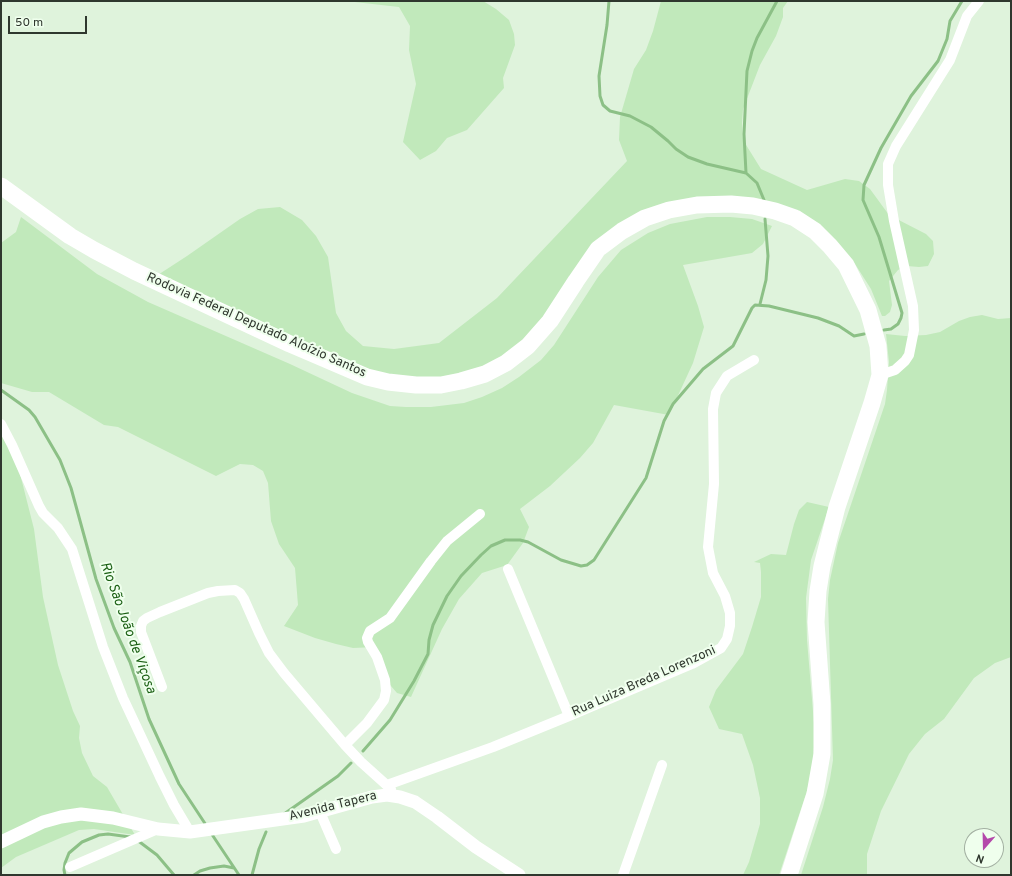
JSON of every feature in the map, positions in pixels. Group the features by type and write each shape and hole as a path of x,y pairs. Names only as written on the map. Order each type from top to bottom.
{"highway":[{"name":"Rodovia Federal Deputado Aloízio Santos","path":"1,186 70,236 134,270 290,344 361,375 388,382 416,385 441,385 461,381 485,374 506,363 528,346 550,321 598,250 622,231 645,218 669,210 697,205 731,204 753,206 775,211 795,218 815,231 846,265 868,310 878,346 880,374 872,403 837,507 822,566 818,590 816,622 822,704 822,754 815,794 789,875"}],"street":[{"path":"880,374 895,370 905,361 909,355 914,330 913,306 894,221 888,185 888,164 896,146 950,60 968,16 979,1"},
{"name":"Rua Luiza Breda Lorenzoni","path":"387,785 493,747 569,716 692,664 721,648 727,639 730,626 730,613 725,596 713,573 708,547 714,484 715,456 713,409 716,393 727,376 754,360"},
{"path":"1,424 39,506 43,513 58,528 72,549 103,647 123,698 160,776 194,832"},
{"path":"344,745 367,723 384,700 386,691 384,674 377,657 368,642 368,634 370,631 390,618 430,561 447,542 480,514"},
{"path":"508,569 569,716"},
{"path":"162,687 141,632 143,621 160,612 208,593 234,590 240,593 244,599 269,653 288,679 344,745 400,797"},
{"path":"624,875 662,765"},
{"name":"Avenida Tapera","path":"1,842 43,822 61,817 82,814 113,818 158,829 194,832 290,818 320,812 372,797 387,795 400,797 415,802 476,847 519,875"},
{"path":"320,812 336,848"},
{"path":"70,867 158,829"}],"green space":[{"path":"346,1 483,1 496,9 509,20 514,34 515,45 503,78 504,88 467,130 447,138 436,151 420,160 403,142 416,84 409,50 410,26 399,7"},
{"path":"661,1 788,1 783,8 783,17 776,36 760,65 743,109 743,140 761,169 807,190 845,179 859,181 870,189 889,215 926,234 933,241 934,254 928,266 907,266 898,270 889,281 892,305 890,312 885,316 882,316 871,289 846,253 773,205 635,219 517,356 414,389 147,282 240,219 258,209 280,207 302,220 316,236 328,257 336,313 346,331 363,346 394,349 439,343 497,298 627,161 619,140 620,117 634,69 646,50"},
{"path":"21,217 97,274 148,302 290,364 352,393 390,406 406,407 431,407 464,403 502,388 519,377 541,360 554,345 598,277 621,250 648,233 670,224 707,217 752,219 772,226 763,244 752,253 683,265 704,327 693,363 669,415 614,405 593,443 580,458 550,486 520,509 529,527 523,543 507,565 482,573 459,599 442,629 411,697 397,693 385,679 375,647 353,648 315,638 284,626 298,605 295,568 279,544 271,521 268,483 263,471 253,465 240,464 216,476 118,427 104,425 49,392 32,392 1,383 1,243 16,232"},
{"path":"982,315 998,319 1011,318 1011,657 995,663 974,678 944,719 925,734 909,754 881,811 867,854 867,875 801,875 823,807 833,760 828,599 830,580 838,543 885,404 889,362 886,334 905,336 926,335 940,332 959,321 970,317"},
{"path":"1,429 16,458 34,529 43,597 58,665 73,711 80,726 79,738 82,753 93,776 107,787 135,835 94,829 79,830 16,857 1,868"},
{"path":"807,502 829,507 811,560 806,598 807,640 815,735 812,772 779,875 743,875 749,862 760,824 760,798 753,765 742,734 719,729 709,707 716,690 743,654 752,627 761,597 760,563 754,562 771,554 786,555 799,510"}],"waterway":[{"path":"609,1 599,76 600,96 603,105 610,111 630,116 651,127 676,149 688,157 707,164 746,173 757,183 764,200"},
{"path":"746,173 744,134 747,71 757,38 777,1"},
{"path":"884,330 891,329 898,324 902,313 879,237 863,200 864,185 881,148 911,96 938,61 947,39 950,21 962,1"},
{"path":"760,304 766,280 768,256 765,219"},
{"path":"363,751 390,720 414,681 428,654 429,640 433,625 447,596 461,576 491,546 505,540 520,540 528,542 561,560 581,566 587,565 594,560 646,478 664,421 673,404 703,369 733,346 752,308 755,305 769,306 818,318 839,326 854,336 864,334"},
{"name":"Rio São João de Viçosa","path":"1,390 29,410 35,417 60,460 71,488 96,579 114,628 130,662 149,719 179,784 206,825"},
{"path":"284,814 338,776 351,763"},
{"path":"252,875 259,849 266,832"},
{"name":"Rio São João de Viçosa","path":"211,833 239,875"},
{"path":"65,875 65,863 69,853 82,842 99,835 108,834 130,837"},
{"path":"137,840 157,855 174,875"},
{"path":"194,875 200,871 210,868 224,866 234,868"}]}
